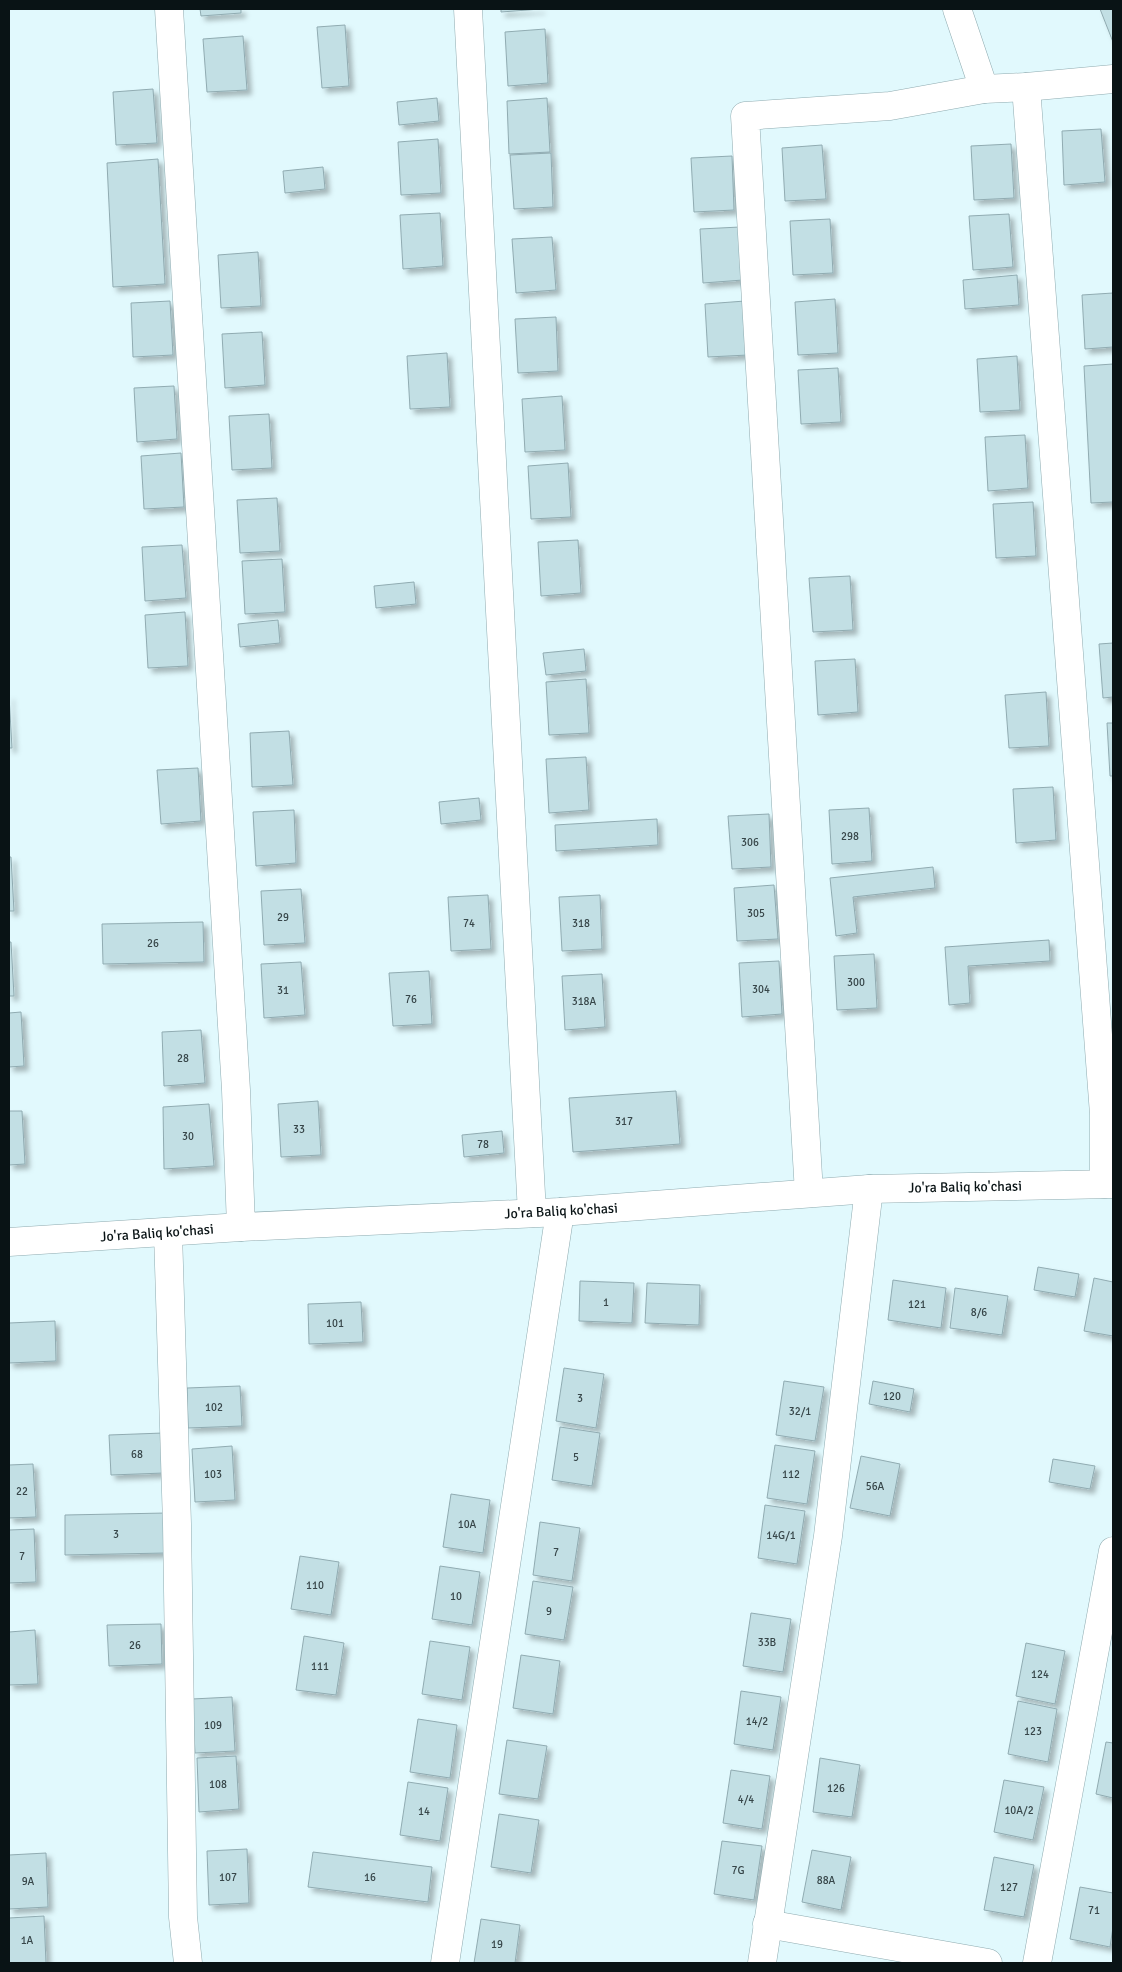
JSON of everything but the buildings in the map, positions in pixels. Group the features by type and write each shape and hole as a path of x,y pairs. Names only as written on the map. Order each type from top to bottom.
{"street":[{"path":"169,9 236,1090 241,1227"},
{"path":"468,9 532,1213"},
{"path":"957,9 984,89"},
{"path":"809,1193 745,116 890,106 984,89 1026,88 1113,79"},
{"path":"1026,88 1109,1184"},
{"name":"Jo'ra Baliq ko'chasi","path":"9,1242 241,1227 560,1212 869,1189 1109,1184"},
{"path":"762,1963 828,1536 869,1189"},
{"path":"445,1963 560,1212"},
{"path":"168,1233 177,1524 183,1917 188,1963"},
{"path":"1038,1963 1113,1551"},
{"path":"767,1924 988,1963"}]}
